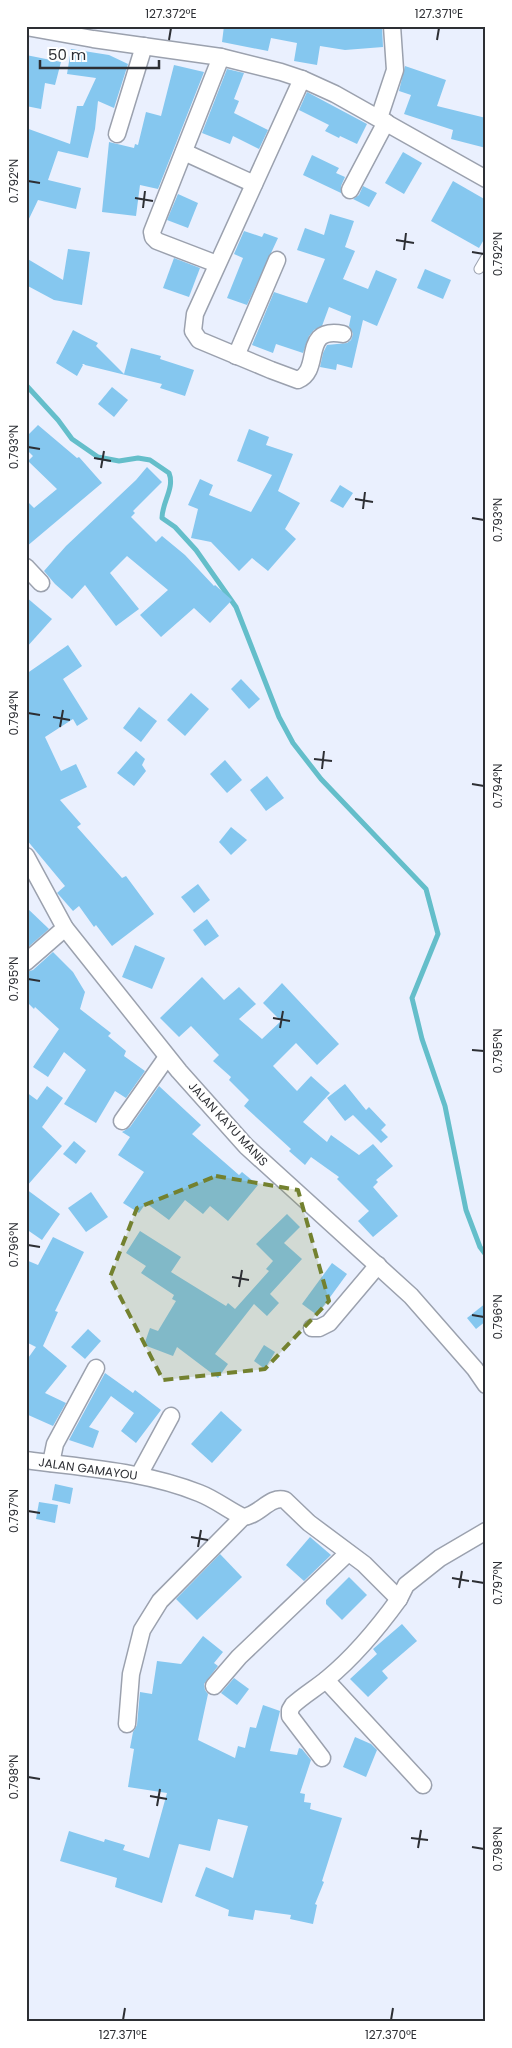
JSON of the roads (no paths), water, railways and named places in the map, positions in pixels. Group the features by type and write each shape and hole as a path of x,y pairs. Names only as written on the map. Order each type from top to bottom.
{"street":[{"path":"350,190 383,120 395,70 392,26"},
{"path":"26,27 221,57 250,63 302,79 383,120 486,178"},
{"path":"117,134 144,46"},
{"path":"217,264 157,241 153,237 152,232 221,57"},
{"path":"302,79 195,314 193,331 199,340 298,380 306,374 320,337 326,332 343,334"},
{"path":"184,152 254,184"},
{"path":"236,356 277,260"},
{"path":"26,567 42,583"},
{"name":"JALAN KAYU MANIS","path":"26,856 64,928 167,1057 246,1146 411,1296 475,1368 486,1384"},
{"path":"26,962 64,928"},
{"path":"122,1121 167,1057"},
{"path":"312,1328 319,1328 328,1323 378,1265"},
{"path":"51,1463 55,1444 96,1368"},
{"path":"139,1475 171,1416"},
{"name":"JALAN GAMAYOU","path":"26,1460 94,1467 139,1475 198,1492 243,1517"},
{"path":"127,1724 131,1674 142,1630 160,1601 243,1517 254,1515 274,1500 286,1500 309,1522 364,1564 399,1599"},
{"path":"322,1758 290,1716 293,1704 326,1680 378,1628 399,1599 406,1584 440,1558 486,1531"},
{"path":"214,1686 239,1657 348,1553"},
{"path":"326,1680 423,1784"}],"lane":[{"path":"479,269 486,257"}],"waterway":[{"path":"26,385 58,420 72,439 98,457 119,461 138,458 150,460 169,473 170,484 162,518 175,527 196,550 236,607 279,717 293,743 321,779 426,889 438,934 412,998 422,1039 445,1106 466,1210 480,1247 486,1255"}]}
